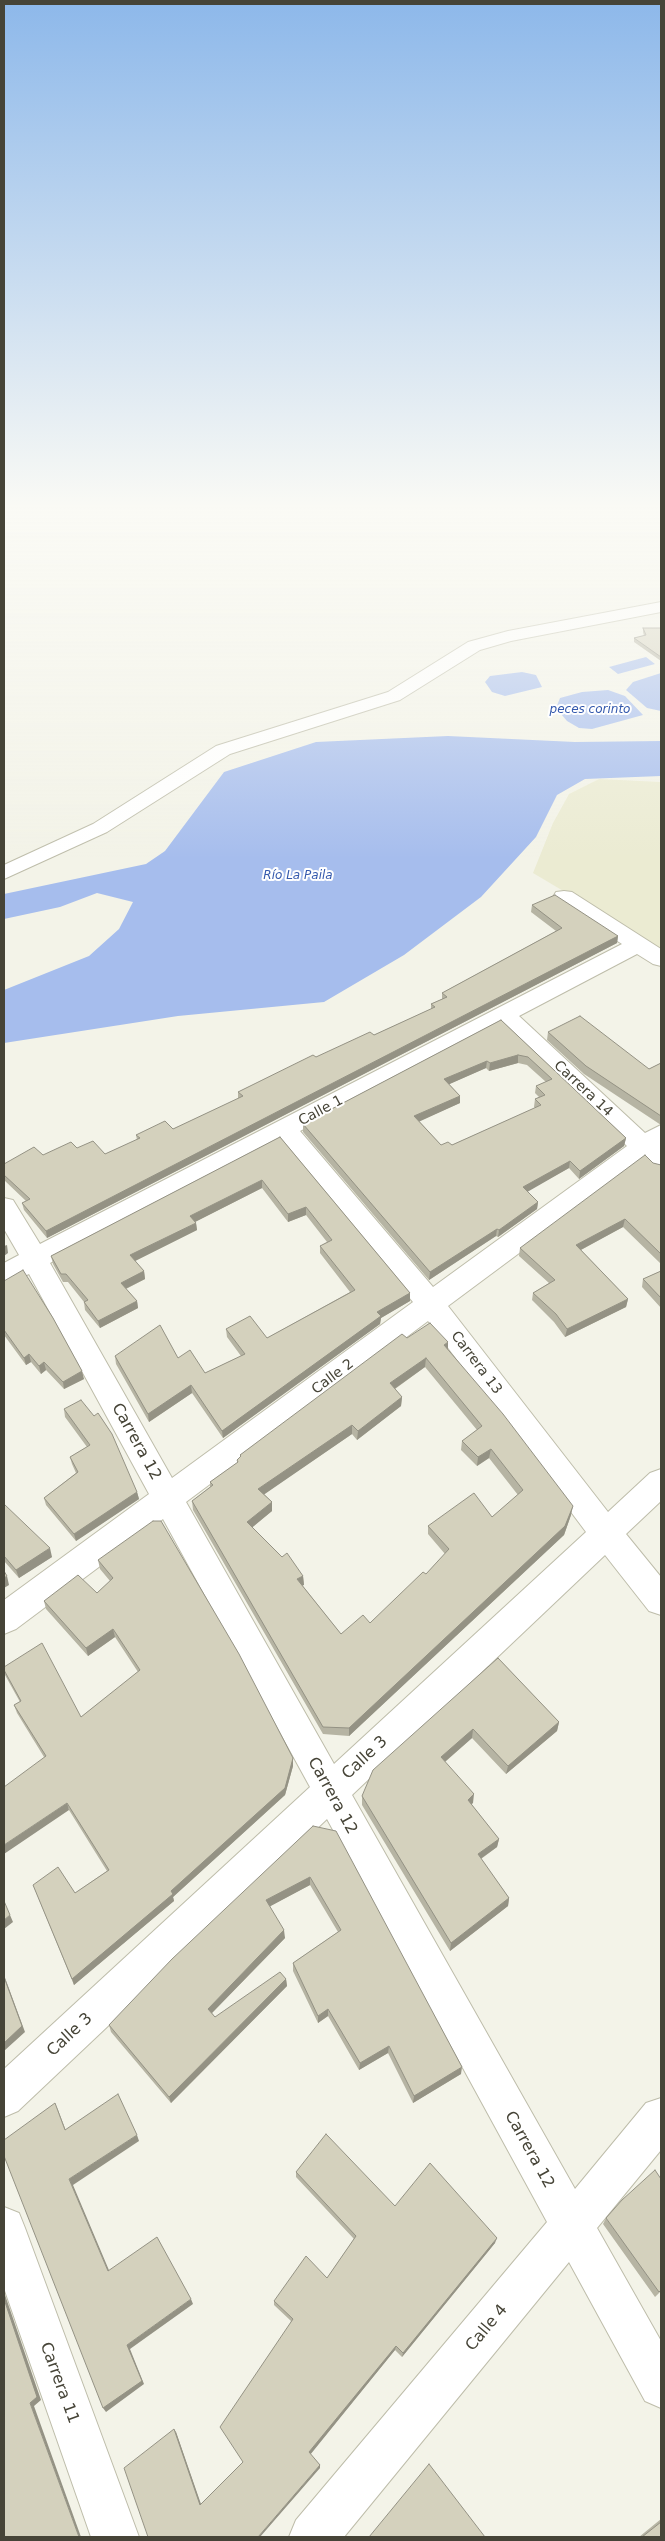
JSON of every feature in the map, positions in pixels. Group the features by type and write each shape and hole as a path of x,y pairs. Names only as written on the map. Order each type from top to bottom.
{"street":[{"path":"4,873 100,828 223,750 394,696 474,646 508,636 584,622"},
{"path":"564,897 661,959"},
{"name":"Calle 1","path":"4,1275 637,945"},
{"name":"Carrera 14","path":"504,1015 656,1148"},
{"name":"Carrera 13","path":"284,1130 431,1304 606,1533 661,1601"},
{"name":"Calle 2","path":"4,1619 431,1304 656,1148"},
{"name":"Carrera 12","path":"4,1207 661,2385"},
{"name":"Calle 3","path":"4,2096 661,1482"},
{"name":"Calle 4","path":"313,2537 661,2118"},
{"name":"Carrera 11","path":"4,2228 114,2537"}],"shaded area":[{"path":"599,779 661,782 661,949 533,873 553,823 569,794"}],"water":[{"path":"646,657 655,664 618,674 609,667"},
{"path":"522,672 536,675 542,687 505,696 492,692 485,682 490,676"},
{"path":"661,673 661,711 647,708 626,690 633,682"},
{"name":"peces corinto","path":"608,690 625,696 643,715 592,729 579,728 567,721 556,708 560,698 582,692"},
{"name":"Río La Paila","path":"448,736 575,742 661,741 661,776 585,779 557,795 536,837 481,897 404,955 324,1002 178,1016 4,1043 4,990 89,956 119,929 133,902 97,893 60,907 4,919 4,894 146,864 165,851 224,772 316,742"}],"building":[{"path":"643,628 661,628 661,657 634,638 646,635"},
{"path":"555,895 618,936 46,1231 22,1203 30,1199 4,1175 4,1164 34,1147 43,1155 71,1142 77,1148 93,1141 105,1154 140,1138 136,1135 165,1121 173,1129 243,1096 238,1092 313,1055 316,1057 370,1032 374,1035 435,1007 431,1004 447,997 442,993 562,928 532,905"},
{"path":"580,1016 649,1069 661,1063 661,1116 586,1066 548,1032"},
{"path":"501,1020 626,1138 580,1171 570,1161 523,1187 538,1202 499,1230 497,1229 430,1272 303,1124","holes":["518,1055 528,1057 552,1079 536,1086 545,1095 535,1099 541,1105 452,1145 448,1142 441,1145 414,1116 460,1096 444,1079 487,1061 490,1063"]},
{"path":"280,1137 410,1293 377,1312 381,1316 222,1431 191,1385 148,1414 115,1356 160,1325 178,1358 190,1350 205,1373 245,1354 226,1329 250,1316 267,1338 355,1290 320,1246 332,1240 306,1207 288,1214 262,1180 190,1216 196,1223 130,1255 144,1271 121,1283 137,1301 98,1321 84,1302 88,1300 66,1274 61,1274 51,1256"},
{"path":"645,1155 653,1163 661,1165 661,1254 625,1219 576,1245 628,1299 567,1329 556,1314 533,1293 555,1280 520,1248"},
{"path":"23,1270 53,1318 82,1371 63,1382 44,1362 39,1366 29,1354 24,1358 4,1330 4,1281"},
{"path":"661,1271 661,1298 643,1279"},
{"path":"430,1323 448,1342 444,1345 503,1414 573,1506 565,1526 349,1728 323,1727 192,1501 213,1485 210,1482 238,1462 237,1460 240,1455 402,1334 407,1338","holes":["426,1358 482,1426 462,1441 478,1457 491,1449 523,1490 492,1517 474,1493 428,1526 449,1549 426,1574 423,1572 370,1623 363,1615 341,1634 297,1579 303,1576 287,1553 282,1557 247,1522 272,1502 258,1489 352,1425 358,1431 402,1397 390,1383"]},
{"path":"81,1400 94,1416 98,1413 112,1434 137,1492 74,1534 44,1498 78,1472 70,1457 90,1445 64,1409"},
{"path":"4,1504 50,1548 16,1570 4,1556"},
{"path":"153,1521 161,1521 239,1654 293,1758 285,1788 171,1891 173,1894 72,1979 33,1885 58,1867 75,1893 109,1870 67,1803 4,1845 4,1787 46,1756 14,1705 21,1701 4,1667 42,1643 81,1717 140,1670 113,1629 86,1648 44,1601 78,1575 97,1593 113,1578 98,1560"},
{"path":"498,1658 559,1722 508,1766 473,1729 441,1757 474,1794 468,1800 499,1839 478,1854 509,1898 451,1943 362,1796 373,1770"},
{"path":"313,1826 336,1831 462,2067 414,2096 389,2046 360,2063 328,2009 318,2016 293,1963 341,1930 310,1877 266,1900 284,1930 208,2009 215,2017 280,1972 286,1979 169,2097 109,2025 172,1959"},
{"path":"4,1901 10,1915 4,1920"},
{"path":"4,1977 22,2026 4,2043"},
{"path":"118,2094 137,2135 69,2179 108,2271 157,2237 191,2299 127,2345 142,2381 103,2408 4,2156 4,2140 55,2103 65,2130"},
{"path":"326,2134 395,2206 430,2163 497,2238 403,2353 396,2346 309,2452 320,2465 258,2537 148,2537 124,2468 174,2429 200,2505 243,2462 220,2427 293,2319 274,2301 306,2256 327,2278 356,2236 296,2172"},
{"path":"655,2170 661,2179 661,2290 659,2292 606,2218 622,2200"},
{"path":"4,2299 37,2397 30,2403 79,2537 4,2537"},
{"path":"429,2464 485,2537 369,2537"},
{"path":"661,2522 661,2537 642,2537"}]}
